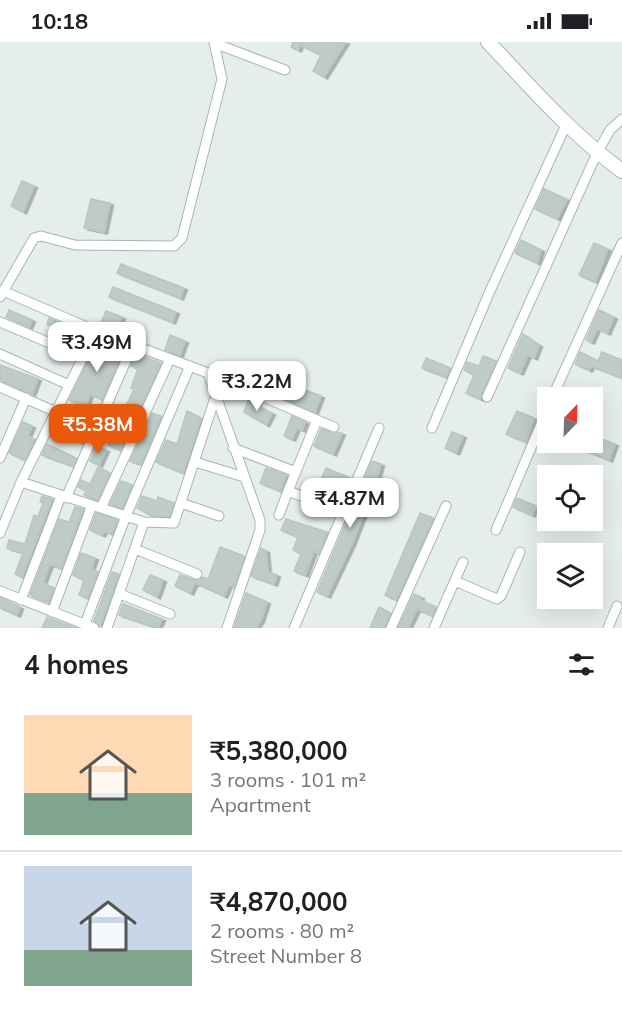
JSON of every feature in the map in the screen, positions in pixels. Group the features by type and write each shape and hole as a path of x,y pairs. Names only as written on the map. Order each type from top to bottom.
{"street":[{"path":"214,42 285,70"},
{"path":"214,42 222,79 179,243 174,246 87,245 41,236 34,238 1,294 208,373 333,427"},
{"path":"488,42 566,124 597,153 622,171"},
{"path":"487,398 597,153 610,130 622,119"},
{"path":"432,428 489,291 566,124"},
{"path":"557,387 622,243"},
{"path":"0,322 83,357"},
{"path":"0,533 21,482 96,331"},
{"path":"21,600 63,497 133,345"},
{"path":"0,354 69,385"},
{"path":"52,612 96,507 170,359"},
{"path":"0,591 89,626 126,516 190,366"},
{"path":"208,373 260,520 260,537 227,628"},
{"path":"0,387 56,412"},
{"path":"21,482 144,522 169,525 174,523 216,395"},
{"path":"0,458 26,398"},
{"path":"279,515 317,420"},
{"path":"294,628 379,428"},
{"path":"496,530 537,434"},
{"path":"233,448 296,472"},
{"path":"195,462 244,477"},
{"path":"288,491 342,512"},
{"path":"182,503 219,516"},
{"path":"392,628 446,506"},
{"path":"107,628 144,522"},
{"path":"135,549 197,574"},
{"path":"455,581 497,599 501,596 520,552"},
{"path":"434,628 463,562"},
{"path":"120,594 170,614"},
{"path":"608,628 617,606"}],"building":[{"path":"293,42 346,42 324,77 313,71 321,55 300,45 298,50 291,47"},
{"path":"22,181 34,186 23,212 11,206"},
{"path":"544,189 567,199 557,219 535,209"},
{"path":"91,199 110,203 104,232 84,228"},
{"path":"521,240 541,250 537,263 515,253"},
{"path":"594,243 608,249 595,282 579,275"},
{"path":"121,264 184,288 180,298 117,273"},
{"path":"113,287 176,312 172,322 109,297"},
{"path":"9,310 32,320 29,327 6,317"},
{"path":"599,310 614,317 607,333 597,329 591,342 586,340"},
{"path":"106,311 122,317 116,331 100,325"},
{"path":"49,318 87,334 84,340 47,324"},
{"path":"523,334 539,345 534,358 528,355 520,373 508,368"},
{"path":"170,335 185,341 180,355 165,350"},
{"path":"99,339 124,349 102,400 90,394 86,406 69,400"},
{"path":"580,352 598,361 602,352 622,360 622,378 591,366 589,370 575,364"},
{"path":"136,354 161,363 120,450 108,445 134,389 131,388 138,368 131,366"},
{"path":"483,356 496,361 480,399 466,393 474,375 464,370 467,362 479,366"},
{"path":"426,358 450,368 446,377 422,368"},
{"path":"0,365 38,379 32,394 0,380"},
{"path":"287,383 321,396 315,412 281,397"},
{"path":"249,398 258,402 256,405 272,413 266,425 244,412"},
{"path":"187,411 201,418 183,473 156,462 166,440 177,444"},
{"path":"517,411 534,418 526,442 506,434"},
{"path":"152,413 161,416 141,464 130,461"},
{"path":"62,415 90,425 83,443 73,439 74,435 55,428"},
{"path":"292,416 305,422 302,430 297,428 292,439 284,436"},
{"path":"23,422 32,426 28,436 34,439 25,460 9,453"},
{"path":"321,429 342,433 333,454 314,446"},
{"path":"452,432 463,436 456,453 445,448"},
{"path":"603,439 615,444 609,460 591,453 603,453"},
{"path":"47,444 76,458 73,466 42,455"},
{"path":"96,446 106,450 99,465 90,461"},
{"path":"372,461 381,464 376,482 352,544 327,596 317,592"},
{"path":"98,467 110,473 97,500 84,495 86,491 78,487 81,480 90,484"},
{"path":"266,468 286,475 280,491 260,483"},
{"path":"326,468 350,478 345,490 321,480"},
{"path":"121,481 132,485 122,508 110,504"},
{"path":"42,496 52,499 22,577 15,574 23,553 7,548 9,540 25,544 34,515 38,517 43,503 40,502"},
{"path":"142,496 157,501 158,497 174,503 169,516 152,516 137,508"},
{"path":"517,498 536,506 532,515 513,507"},
{"path":"75,507 83,509 61,569 50,564 43,583 54,588 48,602 30,595 59,519 69,522"},
{"path":"96,513 117,520 112,534 104,531 102,535 90,530"},
{"path":"420,513 433,518 396,600 385,595"},
{"path":"286,519 327,532 319,553 314,551 305,575 294,571 301,554 293,550 298,537 281,530"},
{"path":"220,547 244,556 234,587 229,585 224,596 195,583 190,593 175,586 180,575 195,580 203,577 208,579"},
{"path":"261,548 266,551 268,572 277,575 274,584 251,576"},
{"path":"81,553 95,558 91,569 98,572 88,598 79,595 84,580 73,575"},
{"path":"112,572 119,574 100,626 94,621"},
{"path":"150,575 163,580 157,597 143,590"},
{"path":"246,593 267,602 261,620 256,628 234,628"},
{"path":"414,594 421,597 420,600 436,607 432,616 417,609 408,628 398,628"},
{"path":"0,598 20,607 17,615 0,608"},
{"path":"123,604 162,619 158,628 119,615"},
{"path":"379,607 390,613 384,628 370,628"},
{"path":"47,617 49,618 76,628 42,628"}]}
